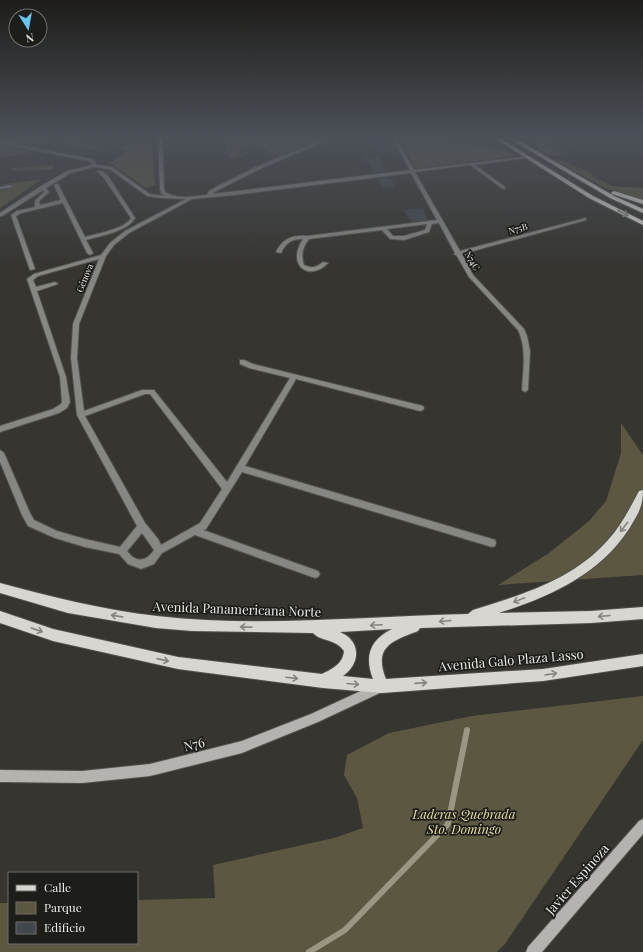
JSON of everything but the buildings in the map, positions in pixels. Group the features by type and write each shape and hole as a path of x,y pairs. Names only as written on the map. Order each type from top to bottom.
{"main road":[{"path":"564,180 591,197 643,223"},
{"path":"583,180 618,200 643,211"},
{"path":"598,189 643,202"},
{"path":"461,620 529,596 557,584 586,568 607,549 624,527 643,494"},
{"name":"Avenida Panamericana Norte","path":"0,588 68,607 156,622 199,625 303,628 429,622"},
{"path":"0,617 53,635 178,663 323,681 382,686 375,668 375,654 379,646 386,639 398,632 429,622 591,617 643,613"},
{"path":"303,628 331,634 341,638 348,645 350,655 346,666 323,681"},
{"name":"Avenida Galo Plaza Lasso","path":"382,686 543,675 643,660"}],"street":[{"path":"0,215 56,180"},
{"path":"83,239 113,231 133,220 108,180"},
{"path":"128,180 149,195 169,197 209,196 337,180"},
{"path":"162,180 163,193 169,197"},
{"path":"209,196 210,192 233,180"},
{"name":"N74C","path":"419,180 470,276 521,329 527,343 525,390"},
{"path":"493,180 503,188"},
{"path":"56,185 90,253"},
{"path":"0,188 10,186"},
{"path":"38,207 37,201 48,192 43,188"},
{"name":"Génova","path":"81,414 74,358 76,324 103,256 120,237 193,197"},
{"path":"32,269 13,215 64,201"},
{"name":"N75B","path":"457,254 584,219"},
{"path":"278,252 286,241 296,237 307,238 440,221"},
{"path":"383,228 392,238 404,238 427,231 430,222"},
{"path":"307,238 301,245 300,262 302,266 310,270 326,263"},
{"path":"0,429 56,411 64,406 66,402 63,377 30,281 33,276 103,256"},
{"path":"33,290 55,284"},
{"path":"242,362 251,366 420,408"},
{"path":"0,453 26,515 31,523 56,534 85,543 122,551 130,562 135,565 140,565 149,562 155,557 159,550 203,526 227,490 294,377"},
{"path":"159,550 155,542 142,526 81,414 144,392 152,392 227,490"},
{"path":"240,468 492,543"},
{"path":"122,551 142,526"},
{"path":"195,531 315,574"},
{"name":"N76","path":"0,776 82,777 150,770 242,747 314,718 382,686"},
{"name":"Javier Espinoza","path":"533,952 643,825"}],"green space":[{"path":"32,180 40,180 0,208 0,185"},
{"path":"135,180 155,180 155,185 146,188"},
{"path":"592,180 601,180 612,186 643,188 643,199 607,189"},
{"path":"621,423 643,455 643,575 498,585 549,553 589,521 606,501 621,453"},
{"name":"Laderas Quebrada Sto. Domingo","path":"643,696 643,740 505,944 497,952 0,952 0,903 8,903 8,944 138,944 138,900 215,898 213,865 334,838 363,828 357,798 344,775 347,755 389,733 472,716"}],"waterway":[{"path":"309,952 345,930 448,824 467,730"}]}
